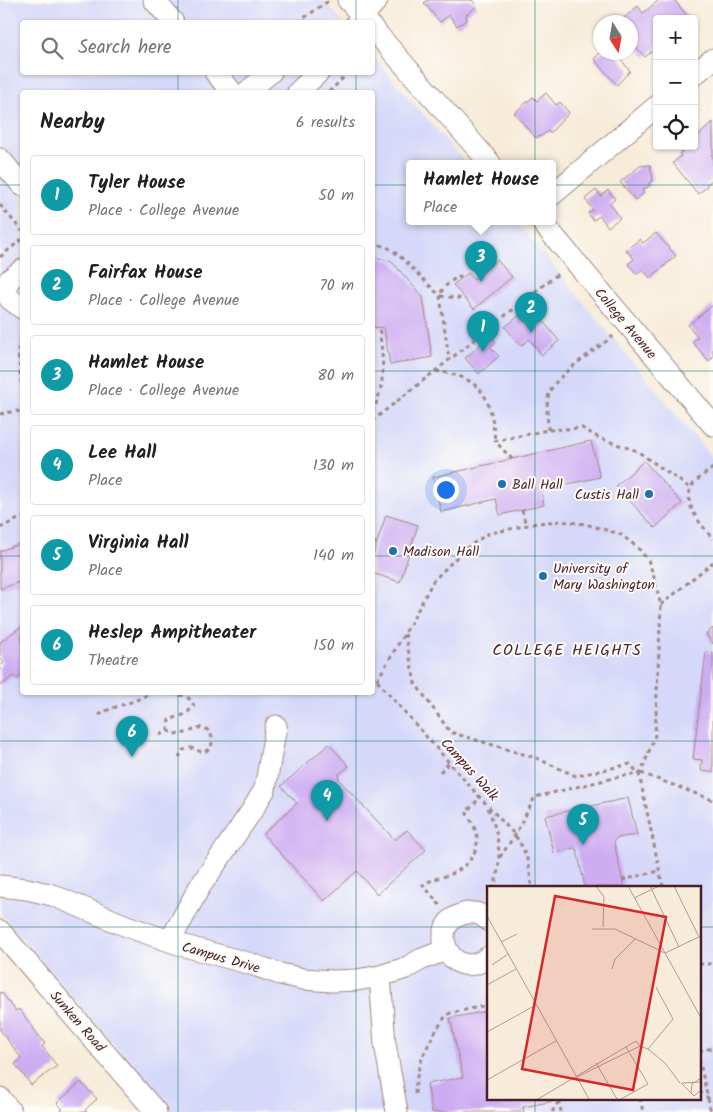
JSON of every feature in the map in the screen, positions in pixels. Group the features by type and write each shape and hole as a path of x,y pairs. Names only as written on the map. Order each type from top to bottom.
{"street":[{"path":"154,0 171,20"},
{"path":"348,0 361,20"},
{"path":"363,20 377,0"},
{"path":"375,36 487,160"},
{"path":"698,72 713,59"},
{"path":"218,75 230,90"},
{"path":"249,90 267,75"},
{"path":"300,90 317,75"},
{"path":"556,192 653,109"},
{"path":"0,159 20,183"},
{"name":"College Avenue","path":"545,225 710,413"},
{"path":"11,277 5,291 10,299 20,306"},
{"path":"170,941 199,888 265,789 276,726"},
{"name":"Campus Drive","path":"0,886 27,889 52,895 83,906 129,927 170,941 280,974 303,979 333,981 357,980 380,976 406,968 422,959 446,950"},
{"path":"487,919 477,913 468,912 460,914 447,925 444,934 446,950 458,962 474,964 482,962 487,958"},
{"name":"Sunken Road","path":"0,931 156,1112"},
{"path":"380,976 385,1044 406,1107"},
{"path":"0,1098 11,1112"}],"path":[{"path":"301,20 327,2 325,0"},
{"path":"331,90 346,75"},
{"path":"0,205 20,229"},
{"path":"0,257 20,241"},
{"path":"375,243 391,249 440,296 465,299"},
{"path":"375,418 559,272"},
{"path":"449,360 440,296 443,288 458,276 461,278"},
{"path":"375,405 381,390 383,374 379,328"},
{"path":"548,430 547,403 550,390 563,376 613,336"},
{"path":"20,341 18,350 20,370"},
{"path":"435,371 468,379 479,387 487,398 493,418 495,441 512,459"},
{"path":"0,414 20,412"},
{"path":"495,441 548,430 582,428 599,438 637,451 690,488"},
{"path":"713,468 690,488 689,500 695,516 713,539"},
{"path":"522,510 526,526"},
{"path":"0,528 20,518"},
{"path":"377,680 433,581 465,549 487,534 526,526 561,522 585,524 620,534 637,547 648,560 657,584 661,606 655,735 640,774 663,886"},
{"path":"661,606 713,562"},
{"path":"405,633 415,683 450,732 536,758 576,776 630,764 640,774 713,800"},
{"name":"Campus Walk","path":"377,680 480,798 515,835 528,862 532,886"},
{"path":"99,715 108,708 145,698 148,695"},
{"path":"168,730 169,720 186,714 194,706 191,699 185,695"},
{"path":"168,730 173,734 205,728 211,734 212,746 198,752 190,748 183,750 178,757"},
{"path":"160,735 168,730"},
{"path":"440,772 449,763"},
{"path":"500,857 515,835 534,797 622,776 640,774"},
{"path":"443,909 423,885 431,880 456,872 471,860 477,841 476,830 466,812 480,798"},
{"path":"487,805 499,841 500,857 494,886"},
{"path":"622,880 659,871"},
{"path":"700,964 713,964"},
{"path":"406,1107 430,1038 447,1014 487,1005"},
{"path":"700,1051 713,1048"},
{"path":"700,1064 710,1112"},
{"path":"700,1093 713,1101"},
{"path":"552,1112 559,1100"}],"shaded area":[{"name":"University of Mary Washington","path":"0,0 323,0 341,20 20,20 20,75 375,75 375,59 463,160 406,160 406,225 519,225 713,459 713,1112 171,1112 0,913"}],"building":[{"path":"427,0 472,0 477,6 466,15 467,20 457,26 449,15 440,22 424,3"},
{"path":"659,0 674,0 687,15 653,15 653,50 645,57 638,49 638,15 627,15 638,6 643,13"},
{"path":"595,60 621,60 630,71 617,85"},
{"path":"546,93 556,105 560,102 569,113 550,133 548,131 536,138 514,113 533,97 537,101"},
{"path":"713,122 713,154 711,155 713,157 713,179 698,194 673,163 681,156 679,154 684,150 698,150 698,136"},
{"path":"650,165 653,180 642,191 644,193 635,200 620,182 640,166"},
{"path":"596,190 601,196 608,190 615,199 610,203 620,218 608,227 600,216 593,220 588,213 593,210 585,199"},
{"path":"656,233 676,256 650,278 643,270 637,274 628,264 634,259 626,250 640,239 643,243"},
{"path":"375,257 392,262 423,297 432,357 390,365 384,328 375,327"},
{"path":"497,260 512,277 474,309 453,285 468,273 474,280"},
{"path":"713,305 713,357 709,361 692,342 698,337 688,325"},
{"path":"531,306 559,341 542,355 529,339 521,346 505,327"},
{"path":"490,336 496,342 490,347 499,356 479,374 465,358"},
{"name":"Ball Hall","path":"591,441 600,477 541,490 544,505 500,515 496,499 441,512 433,477"},
{"name":"Custis Hall","path":"644,461 682,503 655,528 616,486"},
{"name":"Madison Hall","path":"386,515 418,525 400,582 375,574 375,549"},
{"path":"20,544 20,582 0,589 0,551"},
{"path":"20,627 20,677 17,679 13,676 0,686 0,666 4,663 0,658 0,642"},
{"path":"713,628 713,644 706,634"},
{"path":"706,652 713,653 713,772 701,771 702,760 693,759"},
{"path":"329,744 349,766 338,775 340,781 395,840 407,830 426,850 377,894 357,871 324,901 263,834 297,803 281,786"},
{"path":"628,798 637,835 616,838 614,842 624,886 585,886 577,850 574,848 554,853 545,816"},
{"path":"0,992 16,1011 19,1009 45,1044 42,1046 57,1066 31,1085 15,1064 22,1059 0,1030"},
{"path":"487,1011 487,1100 554,1101 523,1107 524,1112 432,1112 427,1084 463,1077 450,1018"},
{"path":"81,1082 97,1099 85,1110 87,1112 62,1112 61,1110 63,1109 57,1103"}],"place":[{"name":"Hamlet House","path":"481,282"},
{"name":"Fairfax House","path":"531,333"},
{"name":"Tyler House","path":"483,352"},
{"name":"Ball Hall","path":"502,484"},
{"name":"Custis Hall","path":"649,494"},
{"name":"Madison Hall","path":"393,551"},
{"name":"University of Mary Washington","path":"543,576"},
{"name":"Heslep Ampitheater","path":"132,757"},
{"name":"Lee Hall","path":"327,821"},
{"name":"Virginia Hall","path":"583,845"}],"district":[{"name":"COLLEGE HEIGHTS","path":"567,649"}]}
